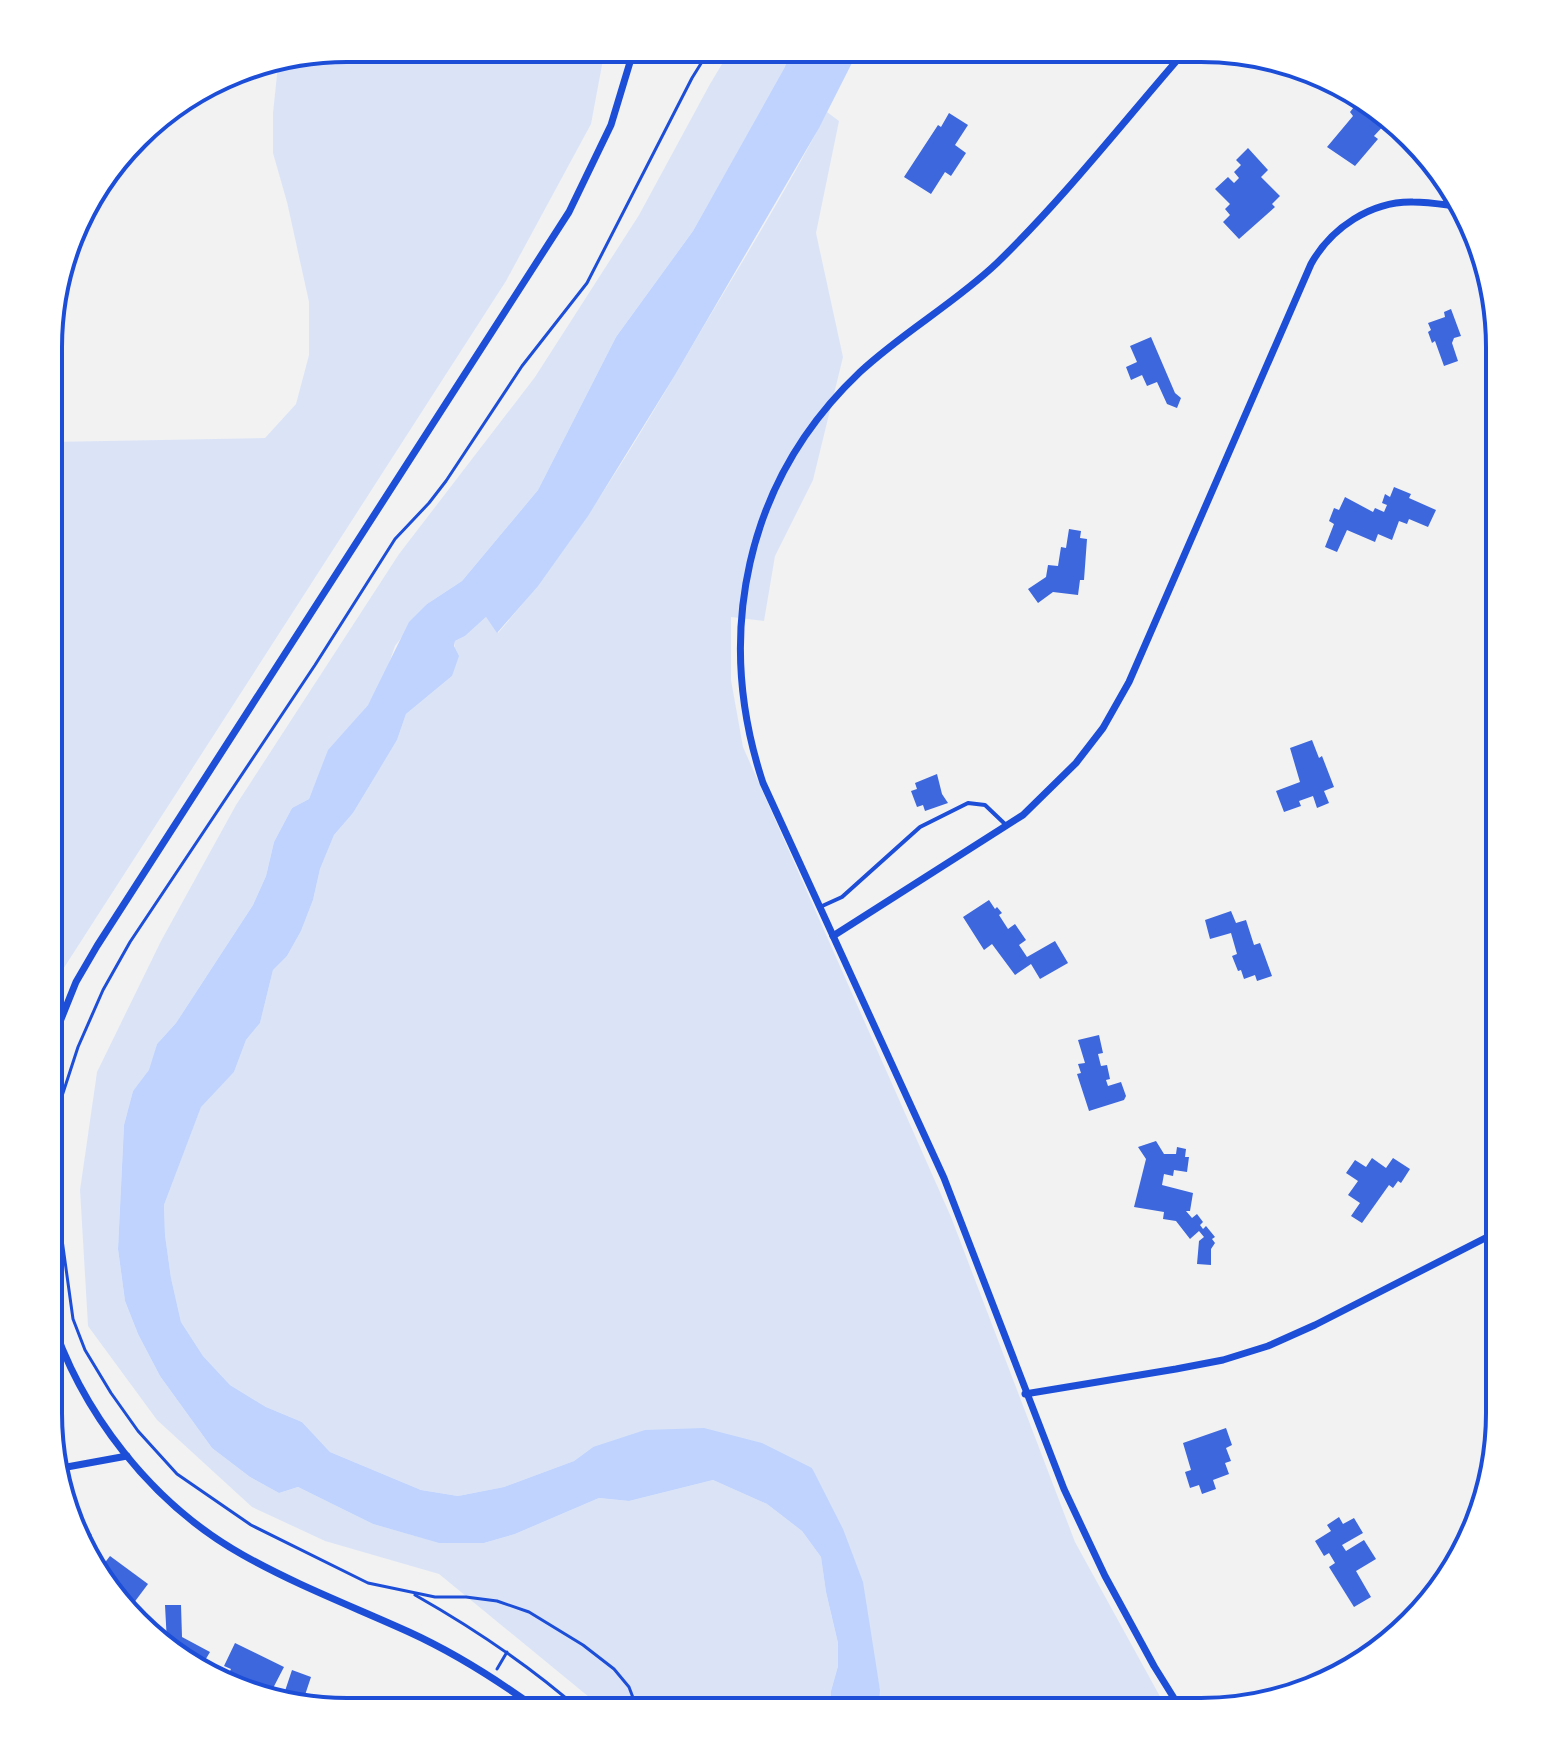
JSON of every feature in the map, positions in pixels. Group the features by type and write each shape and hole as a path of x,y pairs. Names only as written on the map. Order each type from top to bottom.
{"street":[{"path":"1173,1697 1098,1563 1064,1489 944,1178 763,783 753,755 743,704 739,660 740,616 751,558 764,516 793,456 843,390 876,358 995,265 1176,62"},
{"path":"63,1012 97,946 569,212 611,125 630,63"},
{"path":"833,936 1008,826 1034,806 1076,763 1103,728 1129,682 1311,264 1323,246 1345,225 1363,214 1391,204 1414,202 1449,206"},
{"path":"1025,1394 1176,1369 1257,1350 1315,1325 1486,1238"},
{"path":"63,1348 87,1399 127,1456 177,1508 236,1551 272,1571 413,1634 520,1698"},
{"path":"67,1467 127,1456"}],"lane":[{"path":"820,907 850,891 920,827 968,803 985,805 1008,826"}],"path":[{"path":"63,1099 78,1047 103,990 130,942 323,653 395,539 429,503 466,454 522,366 587,283 702,63"},
{"path":"63,1251 73,1319 85,1350 138,1431 177,1474 251,1525 352,1577 435,1597 497,1601 529,1612 583,1645 614,1669 629,1687 633,1698"},
{"path":"412,1593 507,1652 566,1698"},
{"path":"491,1678 507,1652"}],"shaded area":[{"path":"787,62 693,231 616,337 538,490 462,581 427,604 395,646 385,675 368,705 329,750 309,799 292,808 274,842 266,876 253,905 176,1023 157,1044 150,1070 133,1091 124,1125 118,1249 125,1301 160,1376 212,1448 250,1477 279,1493 298,1487 373,1524 440,1543 484,1543 515,1534 599,1498 629,1501 713,1480 767,1504 802,1531 821,1557 838,1643 838,1666 831,1697 590,1698 439,1574 325,1541 252,1507 157,1420 88,1326 80,1190 97,1072 161,941 236,805 399,554 535,377 639,215 723,63"},
{"path":"602,63 591,124 506,281 63,970 62,442 265,438 296,404 309,355 309,302 273,153 277,71 310,64"},
{"path":"827,112 839,121 816,233 843,357 813,480 775,556 764,621 731,617 731,680 743,747 951,1217 1075,1542 1160,1697 880,1697 871,1641 812,1468 593,1447 574,1461 504,1487 458,1496 421,1490 330,1452 302,1422 266,1407 230,1385 203,1356 181,1322 171,1278 164,1205 201,1106 234,1072 246,1040 260,1023 273,970 287,956 301,931 334,835 353,813 397,740 406,714 452,676 455,641 486,617 498,633 583,522 633,444"}],"water":[{"path":"787,62 852,62 819,128 675,375 588,516 538,586 497,633 486,617 455,641 459,656 452,676 406,714 397,740 353,813 334,835 301,931 287,956 273,970 260,1023 246,1040 234,1072 201,1107 164,1205 165,1235 181,1322 203,1356 230,1385 266,1407 302,1422 330,1452 421,1490 458,1496 504,1487 574,1461 593,1447 645,1430 704,1428 762,1443 812,1468 843,1529 863,1582 880,1697 831,1697 838,1666 838,1643 821,1557 802,1531 767,1504 713,1480 629,1501 599,1498 515,1534 484,1543 439,1543 373,1524 298,1487 279,1493 250,1477 212,1448 160,1376 125,1301 118,1249 124,1125 133,1091 149,1070 157,1044 176,1023 253,905 266,876 274,842 292,808 309,799 328,750 368,705 409,622 427,604 462,581 538,490 616,337 693,231"}],"building":[{"path":"1354,107 1382,127 1374,136 1378,139 1355,166 1327,147 1353,116 1350,112"},
{"path":"949,113 968,125 955,145 966,153 951,176 945,172 931,194 904,177"},
{"path":"1248,148 1268,170 1261,177 1280,196 1272,204 1275,207 1239,239 1223,222 1230,215 1225,209 1230,204 1215,189 1228,177 1234,183 1239,178 1234,172 1241,165 1236,160"},
{"path":"1451,309 1461,336 1454,338 1452,343 1458,361 1444,366 1435,341 1432,343 1428,323 1445,317 1444,312"},
{"path":"1151,337 1175,393 1181,398 1177,408 1167,404 1157,382 1147,386 1142,375 1131,380 1126,367 1137,362 1130,346"},
{"path":"1394,487 1411,494 1409,498 1436,510 1428,527 1409,519 1407,524 1399,521 1392,540 1378,534 1375,542 1347,530 1337,552 1325,547 1334,524 1329,521 1334,508 1339,510 1345,497 1373,512 1375,508 1384,512 1387,505 1382,503 1385,494 1390,497"},
{"path":"1069,529 1081,531 1080,538 1087,539 1084,580 1080,580 1078,595 1053,592 1038,603 1028,589 1046,577 1048,565 1058,566 1061,547 1066,548"},
{"path":"1312,740 1334,787 1324,791 1329,803 1317,808 1313,796 1299,801 1301,806 1284,812 1276,791 1300,782 1290,748"},
{"path":"937,774 942,794 948,803 925,811 923,805 917,807 911,791 917,789 915,783"},
{"path":"989,900 1002,913 999,915 1008,929 1015,924 1026,940 1019,945 1027,957 1055,941 1068,963 1040,979 1031,964 1015,975 992,944 984,950 963,917"},
{"path":"1231,911 1236,923 1246,920 1254,945 1260,943 1272,976 1257,981 1255,975 1244,979 1232,956 1237,954 1231,933 1210,939 1205,920"},
{"path":"1099,1035 1103,1053 1098,1054 1101,1066 1107,1065 1108,1086 1121,1082 1126,1096 1124,1100 1089,1111 1077,1074 1081,1073 1078,1064 1085,1063 1078,1040"},
{"path":"1156,1141 1164,1154 1176,1154 1177,1147 1186,1149 1185,1157 1189,1157 1187,1172 1174,1170 1173,1176 1164,1174 1162,1185 1193,1193 1190,1211 1186,1211 1192,1218 1197,1214 1203,1222 1200,1225 1203,1229 1206,1226 1215,1237 1212,1239 1215,1243 1211,1249 1211,1265 1197,1264 1199,1241 1204,1237 1199,1231 1190,1239 1176,1221 1163,1219 1164,1212 1134,1207 1146,1159 1138,1147"},
{"path":"1372,1158 1386,1168 1393,1158 1410,1169 1401,1183 1398,1181 1393,1188 1389,1185 1362,1223 1351,1216 1360,1203 1348,1195 1358,1181 1346,1173 1355,1160 1366,1167"},
{"path":"1226,1428 1232,1445 1226,1448 1231,1461 1225,1463 1229,1474 1213,1480 1216,1489 1202,1494 1199,1485 1190,1488 1185,1472 1191,1470 1183,1443"},
{"path":"1339,1517 1343,1524 1354,1518 1363,1533 1342,1545 1346,1551 1364,1540 1376,1559 1356,1571 1371,1597 1354,1607 1329,1567 1335,1563 1329,1553 1324,1556 1315,1541 1331,1531 1327,1525"},
{"path":"110,1556 148,1584 134,1602 121,1587 105,1563"},
{"path":"165,1605 181,1605 182,1637 210,1652 205,1660 166,1633"},
{"path":"235,1643 284,1667 273,1688 229,1672 231,1669 224,1666"},
{"path":"292,1670 311,1677 305,1695 285,1691"}]}
